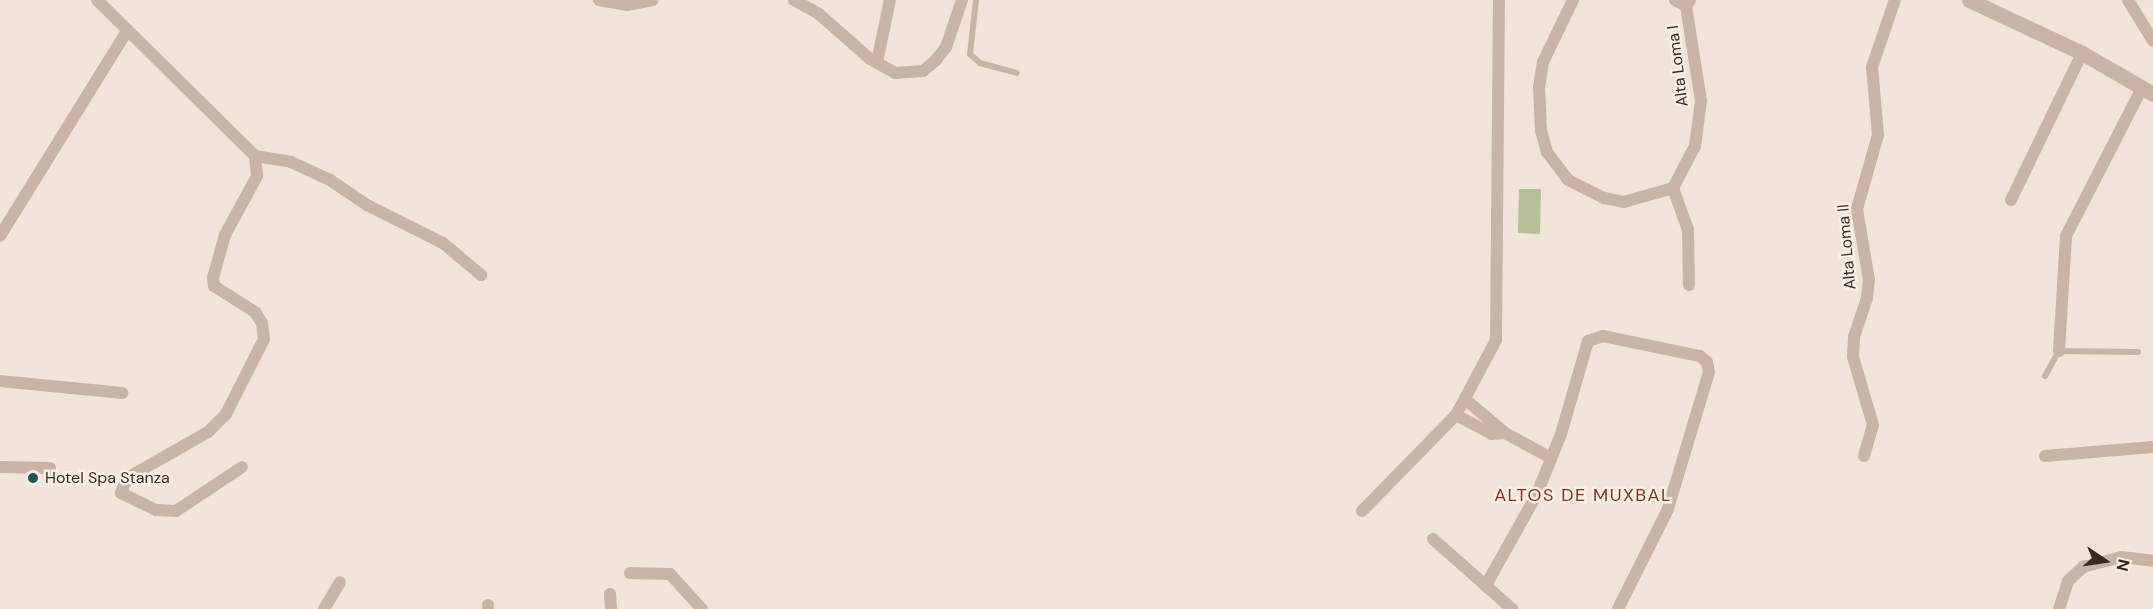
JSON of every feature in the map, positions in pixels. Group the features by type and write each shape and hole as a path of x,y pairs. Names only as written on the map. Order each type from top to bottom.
{"street":[{"path":"97,0 255,156 291,162 330,180 367,205 443,243 482,275"},
{"path":"599,0 627,5 645,1"},
{"path":"794,0 808,4 877,62 895,73 923,71 946,47 962,0"},
{"path":"877,62 890,0"},
{"path":"1362,511 1456,415 1493,349 1499,327 1499,0"},
{"path":"1573,0 1553,36 1540,78 1538,109 1547,152 1568,180 1604,198 1624,202 1673,188 1688,230 1689,285"},
{"name":"Alta Loma II","path":"1864,456 1873,425 1853,357 1854,337 1867,298 1869,280 1857,208 1878,135 1872,67 1895,0"},
{"path":"1970,0 2082,53 2147,91 2066,236 2059,351"},
{"path":"2128,0 2153,41"},
{"name":"Alta Loma I","path":"1673,188 1689,160 1699,126 1698,73 1684,2"},
{"path":"0,236 127,31"},
{"path":"2012,200 2082,53"},
{"path":"242,467 176,512 156,510 121,493 127,478 207,432 226,414 264,339 262,323 255,312 214,286 213,278 225,235 257,176 255,156"},
{"path":"1486,585 1536,495 1551,458 1584,347 1592,339 1603,336 1700,356 1707,362 1710,372 1668,509 1618,609"},
{"path":"0,381 122,393"},
{"path":"1466,400 1505,433 1551,458"},
{"path":"1456,415 1491,434 1505,433"},
{"path":"2045,456 2153,447"},
{"path":"0,467 50,468"},
{"path":"1433,539 1512,609"},
{"path":"2059,609 2067,581 2084,567 2122,557 2153,561"},
{"path":"630,573 670,574 702,609"},
{"path":"324,609 340,582"},
{"path":"610,594 611,609"}],"lane":[{"path":"976,0 970,54 980,63 1017,73"},
{"path":"2045,376 2059,351 2138,352"}],"green space":[{"path":"1519,189 1541,189 1540,234 1518,233"}],"place":[{"name":"Hotel Spa Stanza","path":"33,478"}],"district":[{"name":"ALTOS DE MUXBAL","path":"1583,495"}]}
